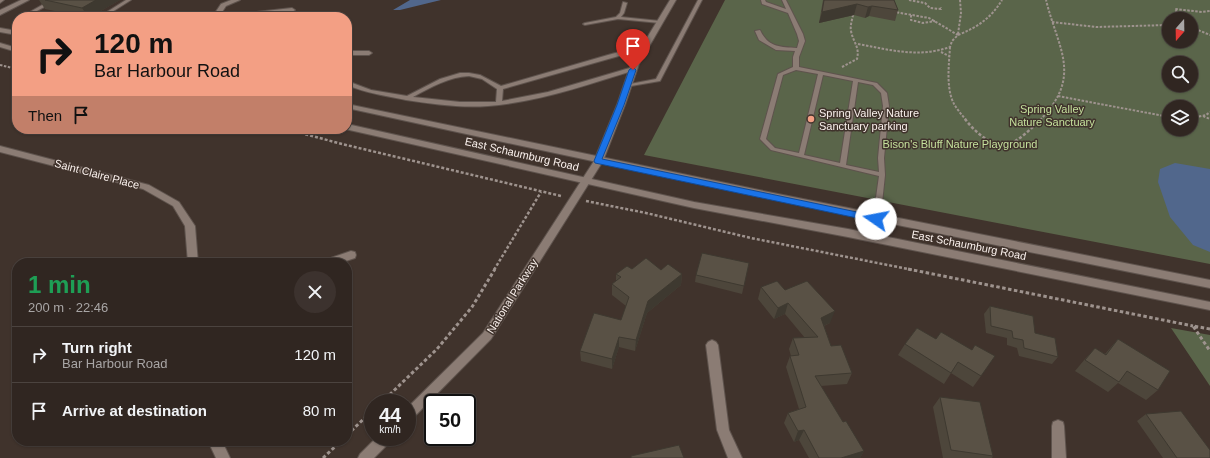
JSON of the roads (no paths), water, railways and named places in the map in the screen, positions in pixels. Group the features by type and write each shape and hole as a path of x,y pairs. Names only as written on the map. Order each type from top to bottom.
{"main road":[{"path":"0,13 26,0"},
{"path":"219,12 223,5 237,0"},
{"path":"291,12 294,0"},
{"name":"National Parkway","path":"416,407 487,336 598,161 633,70 673,0"},
{"path":"0,30 12,32"},
{"path":"0,45 12,49"},
{"name":"East Schaumburg Road","path":"352,107 598,161 876,219 1210,284"},
{"name":"East Schaumburg Road","path":"352,128 694,205 875,239 1210,306"},
{"name":"Saint Claire Place","path":"0,149 146,187 176,204 190,226 193,258"},
{"path":"344,258 351,256"},
{"path":"712,345 723,430 736,458"},
{"path":"1058,426 1058,458"},
{"path":"217,446 223,458"},
{"path":"364,458 377,446"}],"lane":[{"path":"32,12 55,0"},
{"path":"109,12 129,0"},
{"path":"627,86 658,80 700,0"},
{"path":"763,0 764,3 789,12"},
{"path":"784,0 802,41 796,57 796,68"},
{"path":"618,18 622,13 625,3"},
{"path":"585,24 618,18 660,22"},
{"path":"758,31 761,39 778,49 798,50"},
{"path":"408,98 433,84 456,76 478,76 500,88 645,47"},
{"path":"352,53 369,53"},
{"path":"875,239 882,175 881,158 886,106 884,93 875,84 796,68 781,74 763,139 772,149 882,175"},
{"path":"352,85 360,89 434,103 477,106 549,94 633,70"},
{"path":"801,156 821,73"},
{"path":"843,166 856,80"},
{"path":"499,103 500,88"}],"water":[{"path":"410,0 441,0 400,10 393,10"},
{"path":"1175,163 1210,169 1210,252 1193,245 1170,217 1158,182 1160,169"}],"place":[{"name":"Spring Valley Nature Sanctuary parking","path":"811,119"}],"park label":[{"name":"Spring Valley Nature Sanctuary","path":"1052,115"},
{"name":"Bison's Bluff Nature Playground","path":"960,144"}]}
